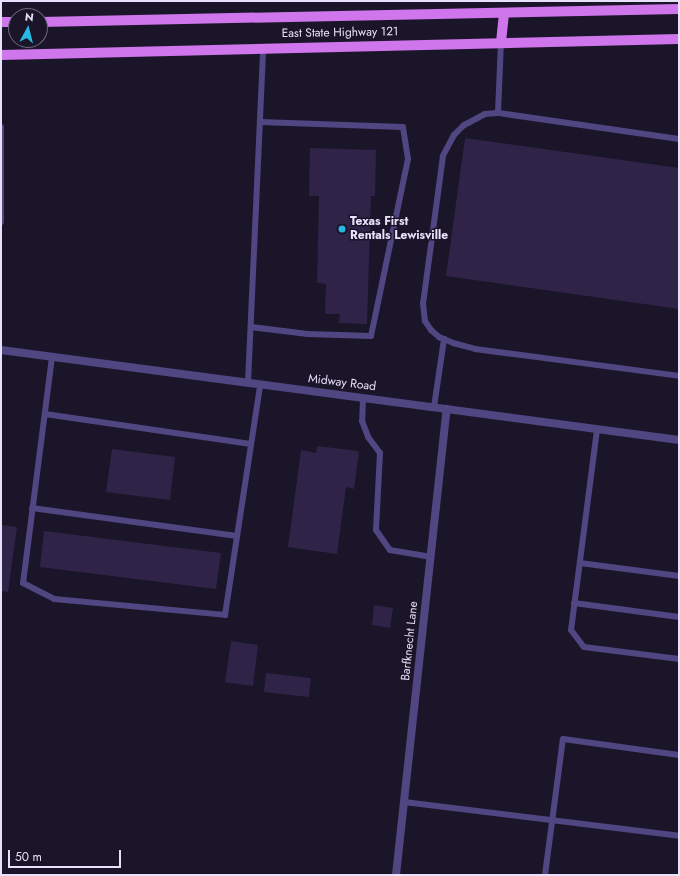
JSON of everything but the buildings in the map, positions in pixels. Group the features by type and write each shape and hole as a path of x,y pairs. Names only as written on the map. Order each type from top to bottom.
{"main road":[{"name":"East State Highway 121","path":"48,22 679,9"},
{"path":"502,42 504,13"},
{"name":"East State Highway 121","path":"1,55 679,39"}],"street":[{"name":"Midway Road","path":"1,350 679,440"},
{"name":"Barfknecht Lane","path":"396,875 447,409"}],"lane":[{"path":"498,113 502,42"},
{"path":"248,383 263,48"},
{"path":"679,139 498,113 486,114 464,125 454,135 443,156 423,303 425,321 431,330 444,339 475,349 679,376"},
{"path":"250,328 308,334 371,336 408,159 403,127 260,122"},
{"path":"1,127 1,222"},
{"path":"434,407 444,339"},
{"path":"52,357 23,583 54,599 225,615 260,385"},
{"path":"364,398 362,421 368,437 380,453 376,530 390,550 431,557"},
{"path":"45,414 251,444"},
{"path":"597,430 571,630 584,647 679,659"},
{"path":"32,508 237,536"},
{"path":"580,563 679,576"},
{"path":"574,603 679,617"},
{"path":"545,875 562,738 679,755"},
{"path":"404,802 679,836"}],"place":[{"name":"Texas First Rentals Lewisville","path":"342,229"}]}
